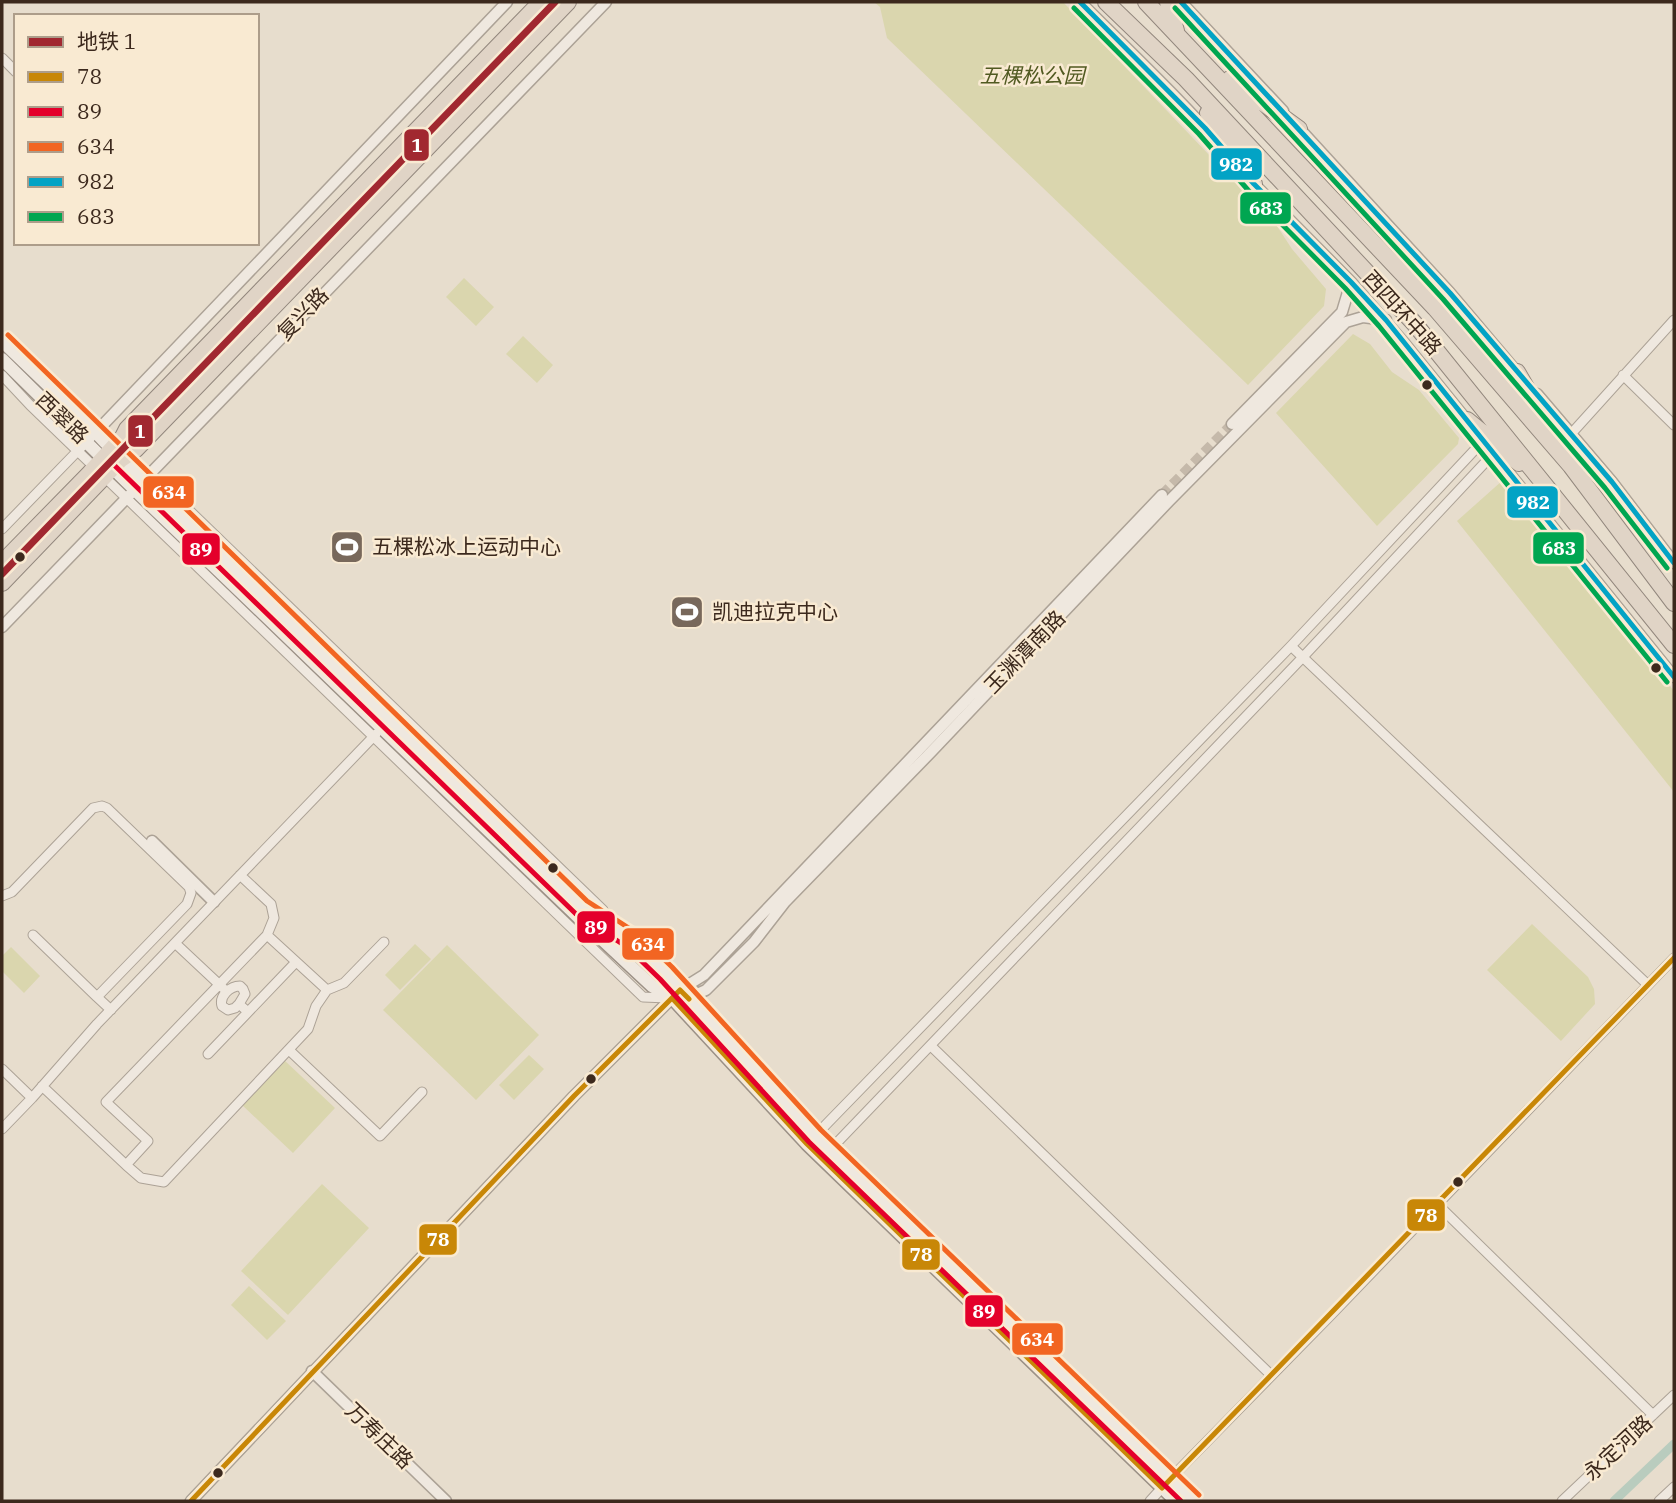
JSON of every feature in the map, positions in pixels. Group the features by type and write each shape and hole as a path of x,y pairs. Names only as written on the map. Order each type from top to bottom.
{"highway":[{"name":"复兴路","path":"2,583 108,463 127,429 541,2"},
{"name":"复兴路","path":"2,563 108,463 136,449 568,2"},
{"name":"西四环中路","path":"1106,2 1186,79 1414,323 1671,641"},
{"name":"西四环中路","path":"1146,2 1435,309 1571,466 1674,603"},
{"path":"1168,2 1177,33"},
{"path":"1202,59 1299,129"},
{"path":"1186,79 1254,184"},
{"path":"1517,372 1571,466"},
{"path":"1467,420 1545,484"}],"main road":[{"name":"西翠路","path":"2,341 86,441"},
{"name":"西翠路","path":"2,359 578,917 652,986 680,995"},
{"name":"西翠路","path":"381,728 582,908 632,940 666,972 680,995 811,1140 1166,1484 1193,1501"},
{"name":"西翠路","path":"1166,1484 1176,1501"}],"street":[{"path":"2,529 507,2"},
{"name":"复兴路","path":"2,627 606,2"},
{"name":"西四环中路","path":"1080,2 1205,128 1254,184 1386,320 1674,677"},
{"path":"1181,2 1450,293 1612,482 1674,563"},
{"path":"1232,424 1342,312 1352,282"},
{"name":"玉渊潭南路","path":"680,995 706,990 744,951 785,902 1177,493 1346,322 1363,317 1386,320"},
{"path":"1570,434 1674,320"},
{"path":"2,375 30,405 86,441 108,463"},
{"path":"1623,375 1674,425"},
{"path":"811,1140 1291,646 1483,441"},
{"path":"826,1154 1303,657 1493,454"},
{"path":"137,488 164,486 603,911 606,923"},
{"path":"2,1129 111,1010 381,728 137,488"},
{"name":"玉渊潭南路","path":"191,1501 575,1096 704,975 1162,495"},
{"path":"1291,646 1648,985"},
{"path":"2,896 12,891 93,808 102,806 189,887 191,893 187,904 97,997"},
{"path":"152,841 214,902"},
{"path":"126,1165 148,1141 107,1102 223,988 267,935 274,918 271,904 240,875"},
{"path":"33,935 111,1010"},
{"path":"267,935 327,990"},
{"path":"42,1086 141,1178 164,1182 308,1029 316,1006 327,990 344,983 384,942"},
{"path":"175,943 223,988"},
{"path":"1150,1501 1674,958"},
{"path":"208,1054 296,962"},
{"path":"236,986 243,989 244,996 231,1010 224,1008 221,1001 223,988 236,986"},
{"path":"239,1004 248,1012"},
{"path":"930,1046 1271,1376"},
{"path":"289,1050 380,1136 422,1092"},
{"path":"2,1069 32,1098"},
{"path":"1437,1204 1653,1416"},
{"name":"万寿庄路","path":"312,1371 446,1501"},
{"name":"永定河路","path":"1562,1501 1674,1395"},
{"path":"1659,1501 1674,1486"}],"green space":[{"name":"五棵松公园","path":"874,2 1063,2 1277,226 1292,249 1326,289 1324,306 1248,385 887,38 880,7"},
{"path":"464,278 494,307 476,326 446,297"},
{"path":"1353,334 1370,344 1392,372 1419,390 1459,438 1458,444 1377,526 1276,413"},
{"path":"523,336 553,365 537,383 506,354"},
{"path":"1503,480 1508,481 1674,691 1674,792 1457,521"},
{"path":"1532,924 1588,977 1594,989 1595,1004 1561,1041 1487,970"},
{"path":"415,944 431,959 400,990 385,975"},
{"path":"447,945 539,1035 476,1100 383,1010"},
{"path":"11,947 40,976 24,993 2,971 2,956"},
{"path":"529,1055 544,1069 514,1100 499,1085"},
{"path":"283,1059 335,1108 293,1153 241,1104"},
{"path":"322,1184 369,1228 288,1315 241,1271"},
{"path":"249,1286 286,1321 267,1340 231,1305"}],"waterway":[{"path":"1614,1501 1674,1444"}],"tunnel":[{"path":"1162,495 1232,424"}],"metro line":[{"name":"1","path":"2,574 555,2"}],"transit line":[{"name":"982","path":"1080,2 1205,128 1254,184 1386,320 1674,677"},
{"name":"982","path":"1181,2 1450,293 1612,482 1674,563"},
{"name":"683","path":"1074,8 1199,134 1248,190 1379,326 1667,682"},
{"name":"683","path":"1175,8 1443,299 1605,488 1667,568"},
{"name":"634","path":"8,335 587,901 638,934 672,967 821,1130 1199,1495"},
{"name":"89","path":"8,569 111,462 576,914 627,947 660,979 809,1142 1181,1501"},
{"name":"78","path":"672,998 807,1144 1162,1488 1674,958"},
{"name":"78","path":"191,1501 574,1096 680,990 689,999"}],"place":[{"name":"五棵松冰上运动中心","path":"347,547"},
{"name":"凯迪拉克中心","path":"687,612"}]}
